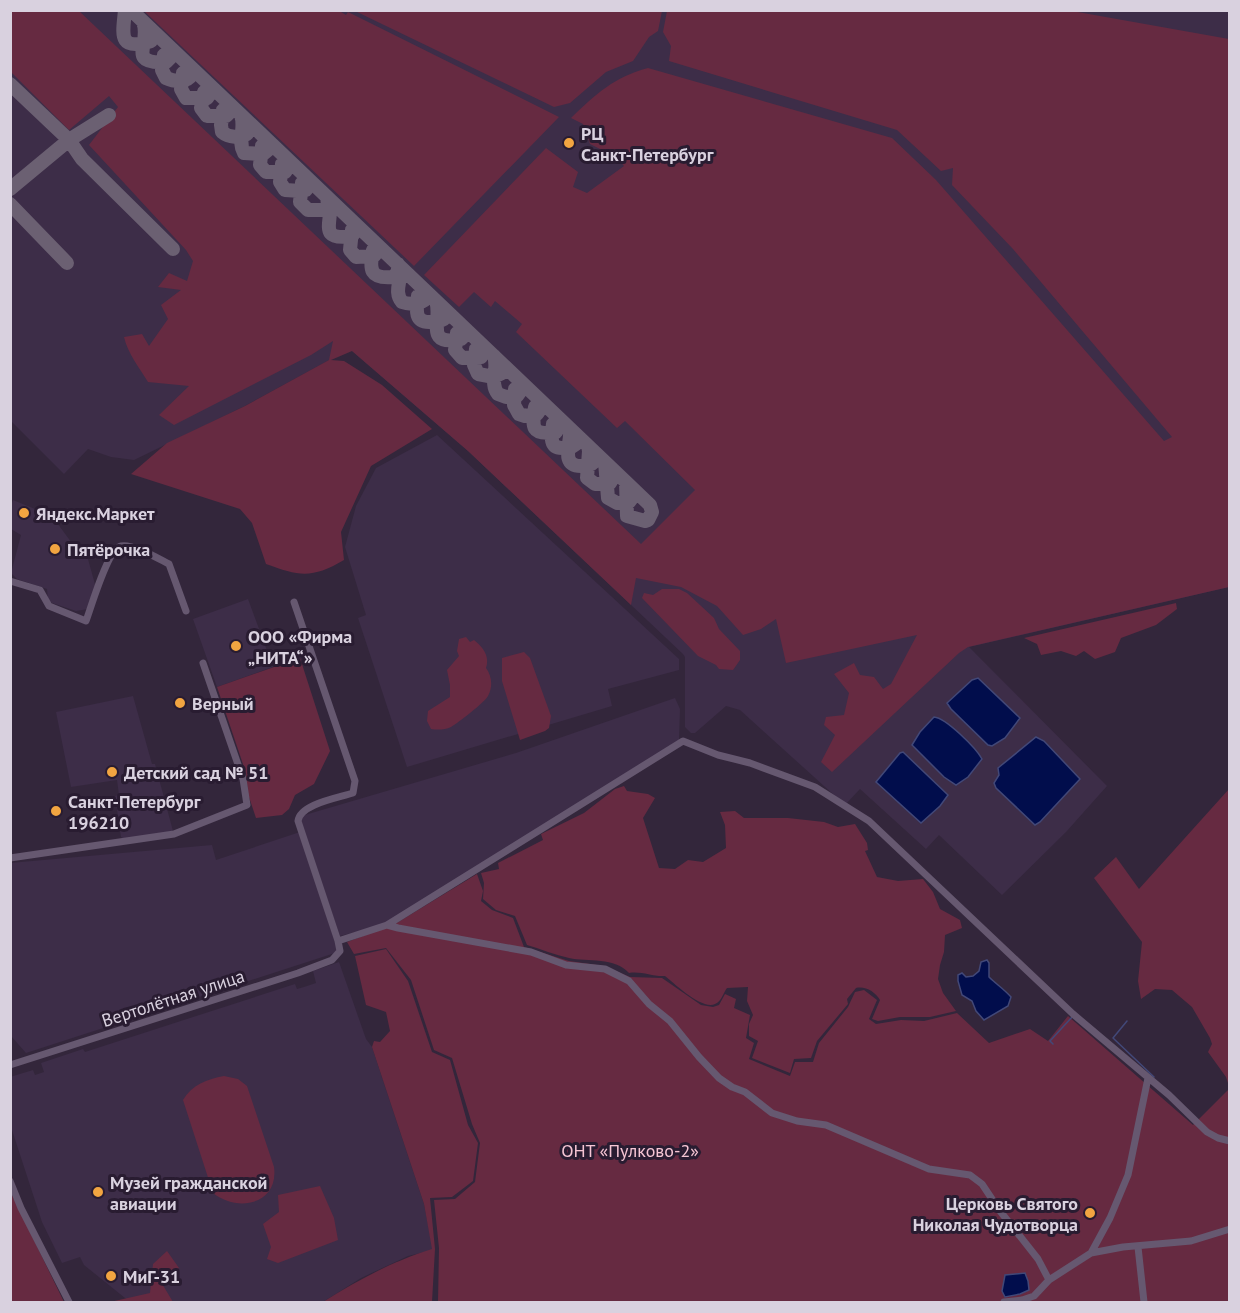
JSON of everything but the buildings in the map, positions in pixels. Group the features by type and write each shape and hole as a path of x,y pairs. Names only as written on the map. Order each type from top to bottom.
{"street":[{"path":"10,581 40,590 50,606 87,621 108,562 116,549 121,546 131,547 169,564 186,611"},
{"path":"294,602 355,782 352,793 309,807 302,812 298,821 338,941 387,925 683,741 815,787 869,821 1073,1014 1207,1131 1218,1138 1230,1141"},
{"path":"10,858 174,834 247,805 243,778 203,663"},
{"path":"387,925 531,952 566,965 605,969 629,981 649,1004 670,1021 699,1058 719,1078 745,1092 772,1113 797,1121 826,1125 928,1169 970,1175 982,1184 1038,1259 1049,1280"},
{"name":"Вертолётная улица","path":"10,1065 298,973 332,960 340,951 338,941"},
{"path":"1091,1253 1110,1218 1128,1175 1148,1078"},
{"path":"10,1181 21,1208 69,1302"},
{"path":"1004,1302 1034,1296 1049,1280 1091,1253 1191,1241 1230,1229"},
{"path":"1138,1246 1144,1302"}],"shaded area":[{"path":"10,11 1229,11 1229,587 969,647 1107,786 1066,832 1002,895 939,835 926,849 860,789 845,805 740,710 726,706 695,733 691,733 685,727 685,657 683,654 468,451 352,351 346,351 245,406 134,460 111,457 88,449 64,474 11,421"},
{"path":"437,435 679,659 679,670 608,689 612,706 407,767 358,618 366,615 345,547 356,506 376,468"},
{"path":"13,500 52,516 77,550 88,559 96,588 88,609 76,611 52,603 48,600 47,589 17,579 11,573 21,535 11,529"},
{"name":"ООО «Фирма „НИТА“»","path":"248,599 273,667 217,687 193,619"},
{"path":"978,678 1020,718 1005,738 992,746 988,745 947,703 972,680"},
{"name":"Детский сад № 51","path":"133,696 173,831 124,839 121,837 115,796 119,795 117,780 71,787 56,712"},
{"path":"675,698 680,709 679,740 383,925 340,936 298,817 516,753"},
{"path":"934,717 946,722 960,734 982,759 968,777 956,785 944,777 912,745"},
{"path":"1036,737 1044,741 1080,779 1035,825 996,788 994,783 999,775 998,768"},
{"path":"903,752 948,795 940,806 921,823 876,782"},
{"path":"300,832 338,952 26,1053 11,1036 10,863 212,845 216,860"},
{"path":"987,960 989,977 1011,997 1008,1006 984,1020 976,1011 972,1001 962,995 958,975 962,973 966,977 973,976 979,971 981,962"},
{"path":"339,962 366,1039 372,1047 424,1204 433,1250 408,1256 361,1278 323,1302 130,1302 84,1265 80,1257 62,1263 42,1222 11,1127 10,1077 33,1070 35,1075 44,1072 41,1063 83,1049 85,1052 295,984 297,989 316,983 313,971"},
{"path":"1025,1273 1029,1290 1005,1297 1002,1291 1005,1275"}],"green space":[{"path":"10,11 79,11 641,544 695,490 625,421 617,428 516,332 522,324 495,301 491,307 474,292 459,307 424,275 546,148 578,172 573,187 587,193 624,166 616,157 590,144 583,124 571,118 615,81 648,68 892,138 936,180 1164,441 1172,437 1013,249 952,185 953,168 941,171 897,130 669,61 671,46 663,32 667,11 1072,11 1229,39 1229,587 968,647 832,772 821,762 835,735 824,725 826,717 844,715 849,693 834,674 854,663 860,675 874,677 883,689 891,684 917,635 786,663 776,619 761,629 743,635 717,606 681,587 636,578 631,605 468,451 352,351 331,360 344,361 382,385 432,429 371,466 341,532 344,560 323,570 305,574 266,564 252,523 240,509 131,474 167,443 245,406 329,360 333,341 311,355 174,425 159,415 189,386 148,382 131,355 124,337 142,334 149,346 168,319 161,305 181,290 158,287 169,273 187,281 193,261 186,250 89,145 118,107 109,96 69,130 11,72"},
{"path":"144,11 342,11 346,15 348,12 559,117 414,266"},
{"path":"355,11 662,11 658,31 649,37 633,61 606,72 570,103 554,107"},
{"path":"662,589 679,589 687,593 714,618 719,629 740,651 740,660 733,670 719,669 716,665 698,656 642,598 644,593 653,595"},
{"path":"1176,603 1177,609 1156,625 1121,638 1115,652 1095,659 1084,651 1076,656 1061,651 1041,655 1037,644 1024,638"},
{"path":"466,637 470,642 474,640 485,652 486,668 491,682 490,693 477,707 451,727 441,730 431,729 427,721 428,711 450,697 447,670 459,656 457,651 459,639"},
{"path":"524,652 530,658 551,716 549,728 520,740 502,681 502,658"},
{"path":"300,658 330,751 314,784 295,795 289,809 282,815 256,818 248,794 246,773 217,687"},
{"path":"624,786 627,791 648,794 655,798 643,818 659,868 675,869 688,860 703,862 726,848 725,825 720,812 735,811 744,818 788,818 824,822 838,827 855,824 867,843 868,850 865,851 877,877 898,881 923,879 933,892 940,909 960,920 962,928 945,935 938,979 943,993 956,1011 930,1017 900,1017 878,1021 872,1019 880,1000 876,994 870,990 856,988 847,999 848,1004 817,1041 811,1058 794,1059 790,1073 752,1058 758,1041 749,1036 749,1024 753,1015 747,1001 748,987 727,988 719,1001 710,1005 696,1000 665,976 629,973 609,962 569,958 527,945 515,916 496,910 483,899 484,883 481,873 499,869 498,863 543,840 541,834 584,813 615,789"},
{"path":"1229,789 1229,1086 1226,1077 1208,1052 1212,1044 1210,1038 1192,1007 1172,990 1155,989 1141,999 1138,981 1142,942 1094,878 1116,857 1139,889"},
{"name":"ОНТ «Пулково-2»","path":"477,874 483,891 481,901 492,910 513,918 524,947 569,961 604,966 630,977 662,978 701,1005 713,1007 719,1005 725,994 736,999 734,1008 750,1015 746,1038 754,1043 749,1059 790,1076 795,1062 813,1062 819,1043 848,1007 855,992 864,990 877,1000 869,1019 876,1024 901,1020 924,1021 957,1013 989,1043 1030,1029 1048,1041 1068,1016 1193,1125 1229,1089 1229,1302 438,1302 439,1248 434,1200 455,1199 475,1182 480,1143 452,1058 434,1050 411,980 386,948 354,954 347,942 395,924"},
{"path":"386,949 408,981 432,1052 450,1060 468,1125 478,1143 473,1181 452,1197 430,1198 435,1249 432,1302 323,1302 376,1272 432,1249 424,1204 372,1047 374,1041 380,1042 390,1031 386,1012 366,1005 355,956"},
{"path":"224,1076 238,1079 247,1086 274,1167 274,1180 270,1189 263,1197 255,1201 234,1203 213,1193 183,1100 200,1084"},
{"path":"320,1186 334,1218 338,1240 278,1263 267,1259 271,1247 263,1224 279,1212 278,1195"},
{"path":"11,1193 64,1302 11,1302"},
{"path":"167,1251 179,1268 161,1282 173,1302 110,1302 150,1293 153,1264"}],"waterway":[{"path":"1053,1044 1050,1041 1073,1016"},
{"path":"1127,1021 1113,1038 1154,1077"}],"taxiway":[{"path":"125,10 123,33 127,42 140,44 151,41"},
{"path":"131,10 626,482"},
{"path":"143,22 145,37 142,51 146,60 166,62 172,56 169,47"},
{"path":"164,55 162,70 166,78 177,81 187,79 192,74 190,67"},
{"path":"183,73 181,89 186,98 207,98 211,92 210,86"},
{"path":"10,84 69,140 82,159 173,249"},
{"path":"204,92 201,108 207,116 226,116 231,111 229,104"},
{"path":"223,110 222,132 234,137 247,134"},
{"path":"10,189 69,140 109,115"},
{"path":"241,115 243,125 241,144 244,153 263,154 269,149 269,142"},
{"path":"262,146 260,165 266,172 285,172 289,166 288,160"},
{"path":"282,164 280,182 285,190 306,190 309,185 307,179"},
{"path":"302,183 300,202 308,210 324,210 328,205 327,197"},
{"path":"329,199 329,227 334,236 352,236 356,230 355,224"},
{"path":"10,204 67,263"},
{"path":"352,230 350,250 356,257 374,256 378,251 378,246"},
{"path":"373,250 371,263 376,275 393,277 398,272 398,266"},
{"path":"398,264 400,269 398,293 402,302 412,304 422,302 427,298 424,290"},
{"path":"418,296 417,313 420,319 433,322 444,319"},
{"path":"436,301 437,330 442,339 461,339 465,335 462,326"},
{"path":"457,333 455,350 462,358 481,357 484,350 482,345"},
{"path":"476,349 474,365 478,374 494,377 502,373"},
{"path":"494,356 494,385 498,394 506,397 517,396 522,389 520,382"},
{"path":"515,389 514,405 519,414 525,416 537,414 542,407 540,401"},
{"path":"535,407 534,425 538,431 556,432 560,425 559,419"},
{"path":"553,424 552,439 555,446 566,448 576,444"},
{"path":"570,429 568,452 570,462 581,466 588,466 594,462"},
{"path":"588,446 587,478 595,484 610,483 613,478"},
{"path":"605,462 608,498 617,503 629,502 632,498"},
{"path":"626,482 650,505 652,512 648,520 627,516 626,482"}],"place":[{"name":"РЦ Санкт-Петербург","path":"569,143"},
{"name":"Яндекс.Маркет","path":"24,513"},
{"name":"Пятёрочка","path":"55,549"},
{"name":"ООО «Фирма „НИТА“»","path":"236,646"},
{"name":"Верный","path":"180,703"},
{"name":"Детский сад № 51","path":"112,772"},
{"name":"Санкт-Петербург 196210","path":"56,811"},
{"name":"Музей гражданской авиации","path":"98,1192"},
{"name":"Церковь Святого Николая Чудотворца","path":"1090,1213"},
{"name":"МиГ-31","path":"111,1276"}]}
